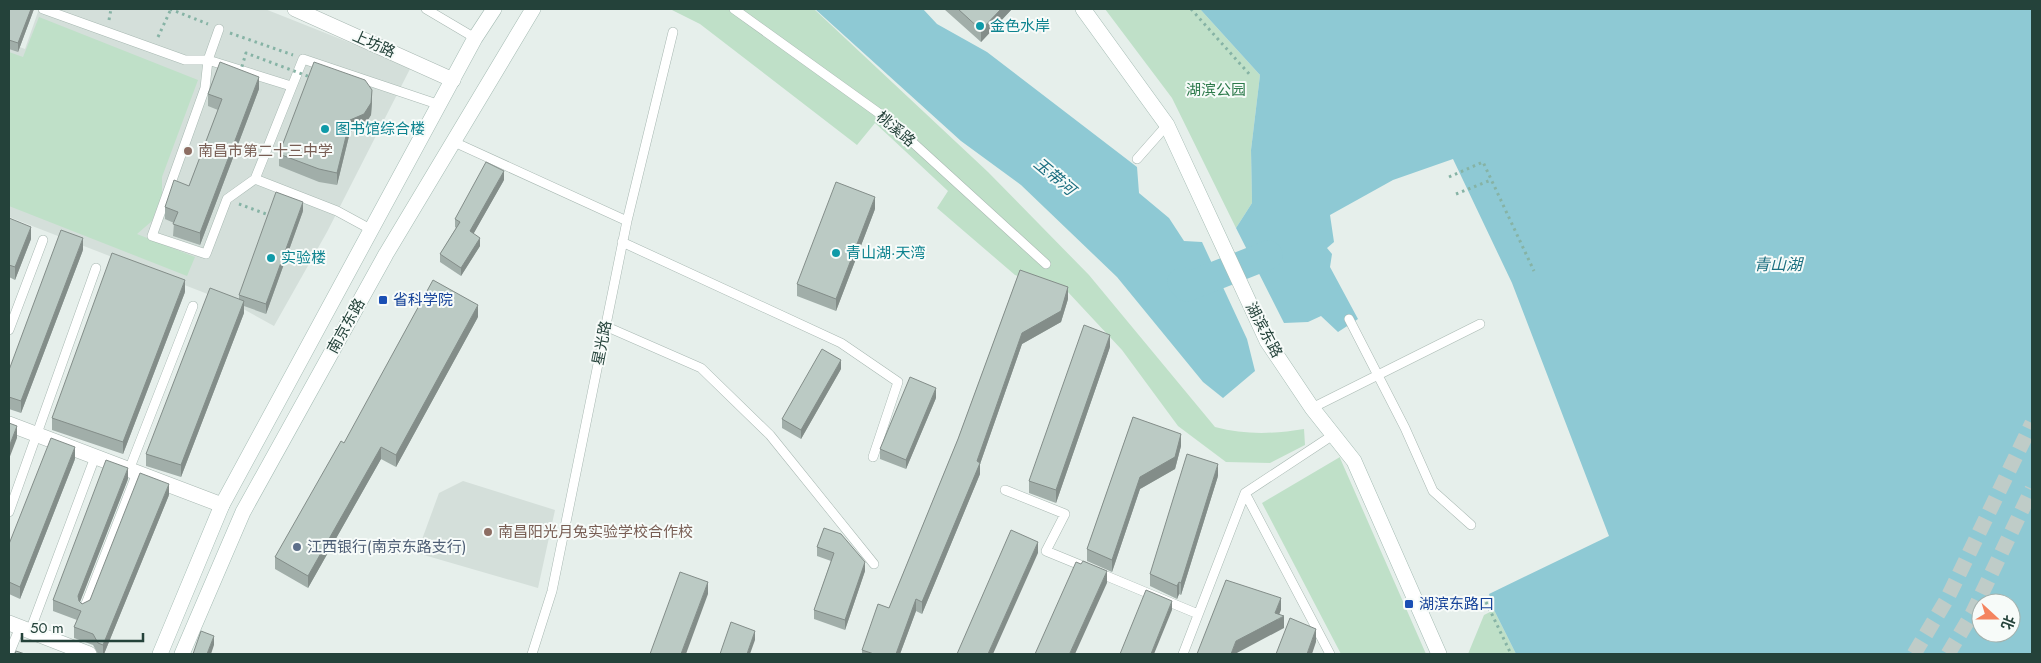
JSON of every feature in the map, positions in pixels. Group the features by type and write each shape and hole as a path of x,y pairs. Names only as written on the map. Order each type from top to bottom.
{"main road":[{"name":"上坊路","path":"295,9 453,80"},
{"name":"南京东路","path":"160,654 222,505 475,38 494,9"},
{"name":"南京东路","path":"182,654 242,512 386,254 533,9"},
{"name":"湖滨东路","path":"1083,9 1167,126 1267,342 1312,408 1354,461 1439,654"},
{"path":"9,424 222,505"},
{"path":"20,627 64,650 89,654"}],"lane":[{"path":"43,9 185,60 208,60 290,86"},
{"path":"426,9 475,38"},
{"name":"桃溪路","path":"734,9 887,119 1046,264"},
{"path":"219,29 208,60 205,88 152,236 206,254 227,199 255,179 290,86 303,59 440,105"},
{"name":"星光路","path":"532,654 552,591 626,221 673,32"},
{"path":"1137,159 1167,126"},
{"path":"454,142 626,221"},
{"path":"255,179 337,211 372,230"},
{"path":"9,330 43,240"},
{"path":"622,242 841,342 898,382 873,457"},
{"path":"9,512 96,268"},
{"path":"84,609 193,306"},
{"path":"1349,319 1377,377 1405,428 1433,491 1471,525"},
{"path":"1312,408 1480,324"},
{"path":"605,326 701,368 770,435 874,564"},
{"path":"1183,654 1245,494 1333,435"},
{"path":"10,654 95,456"},
{"path":"1004,490 1065,514 1046,551 1198,614"},
{"path":"1245,494 1330,654"}],"path":[{"path":"154,49 164,20 171,9 219,29 303,59"},
{"path":"1191,9 1251,76"},
{"path":"237,80 246,53 312,78"},
{"path":"1449,177 1483,162 1534,271"},
{"path":"1456,194 1491,180"},
{"path":"227,199 266,214"},
{"path":"1486,602 1511,654"}],"shaded area":[{"name":"南昌市第二十三中学","path":"39,9 265,9 411,67 327,232 274,326 236,305 9,217 9,43 25,49"},
{"name":"南昌阳光月兔实验学校合作校","path":"463,481 555,510 538,588 417,553 439,493"}],"green space":[{"path":"670,9 814,9 988,172 1089,275 1215,427 1226,430 1260,433 1304,429 1305,445 1270,463 1226,462 1178,426 1122,350 1067,291 1015,275 937,208 948,191 875,123 857,145 700,24"},
{"name":"湖滨公园","path":"1105,9 1200,9 1260,75 1251,150 1252,203 1236,228 1172,98"},
{"path":"39,17 198,80 162,177 162,194 152,221 137,234 195,257 187,276 9,206 9,52 23,57"},
{"path":"1340,457 1426,654 1341,654 1262,503"},
{"path":"1494,610 1516,654 1468,654 1484,615"}],"water":[{"path":"815,9 923,9 937,24 987,52 1137,167 1139,193 1169,218 1184,241 1202,242 1247,339 1255,371 1223,398 1203,382 1117,277 1021,185 961,141"},
{"name":"青山湖","path":"1200,9 2032,9 2032,654 1516,654 1494,610 1489,594 1609,536 1512,283 1453,159 1393,180 1330,215 1334,242 1327,248 1332,254 1330,267 1358,319 1338,332 1321,316 1308,322 1284,323 1236,228 1252,203 1251,150 1260,75"}],"building":[{"path":"9,9 31,9 18,43 9,40"},
{"path":"958,9 1001,9 981,30"},
{"path":"220,62 259,77 200,233 173,224 178,212 165,207 174,180 189,186 222,99 208,94"},
{"name":"图书馆综合楼","path":"314,62 365,80 372,90 371,103 364,114 350,120 337,173 319,169 279,154"},
{"path":"486,162 504,171 470,231 480,238 461,268 440,254 460,222 455,219"},
{"name":"青山湖·天湾","path":"836,182 875,197 836,299 797,284"},
{"name":"实验楼","path":"276,192 303,202 266,304 239,295"},
{"path":"9,218 31,227 15,267 9,265"},
{"path":"61,230 83,238 21,401 9,397 9,370"},
{"path":"112,253 185,280 123,442 52,418"},
{"path":"1020,270 1068,287 1061,311 1022,333 977,461 980,463 922,602 916,599 896,654 874,654 862,650 878,604 889,608 958,439"},
{"path":"433,280 478,305 396,455 381,447 308,576 275,557 341,441 344,443"},
{"path":"210,288 244,301 181,465 146,454"},
{"path":"1084,325 1110,335 1056,490 1029,481"},
{"path":"822,349 841,360 801,430 782,419"},
{"path":"910,377 936,388 906,460 880,449"},
{"path":"1133,417 1181,434 1175,457 1140,477 1112,560 1087,549"},
{"path":"9,423 17,426 9,447"},
{"path":"51,438 75,447 20,587 9,582 9,544"},
{"path":"1187,454 1218,464 1181,583 1179,582 1177,586 1150,574"},
{"path":"106,460 128,468 78,596 82,604 90,600 140,473 169,484 103,645 98,643 93,634 74,627 81,611 53,600"},
{"path":"824,528 841,534 865,562 845,620 814,610 834,553 817,547"},
{"path":"1011,530 1038,542 988,654 957,654"},
{"path":"1083,561 1107,571 1071,654 1035,654 1076,562 1081,564"},
{"path":"680,572 708,582 681,654 650,654"},
{"path":"1226,580 1281,598 1275,613 1284,616 1236,641 1231,654 1197,654"},
{"path":"1146,590 1172,601 1151,654 1120,654"},
{"path":"1290,618 1316,629 1307,654 1276,654"},
{"path":"731,622 755,631 747,654 720,654"},
{"path":"201,631 214,636 207,654 193,654"}],"waterway":[{"name":"玉带河","path":"1182,282 1187,287 1268,255"}],"tunnel":[{"path":"1914,654 1947,599 2032,423"},
{"path":"1948,654 1972,614 2032,489"}],"place":[{"name":"金色水岸","path":"980,26"},
{"name":"图书馆综合楼","path":"325,129"},
{"name":"南昌市第二十三中学","path":"188,151"},
{"name":"青山湖·天湾","path":"836,253"},
{"name":"实验楼","path":"271,258"},
{"name":"省科学院","path":"383,300"},
{"name":"南昌阳光月兔实验学校合作校","path":"488,532"},
{"name":"江西银行(南京东路支行)","path":"297,547"},
{"name":"湖滨东路口","path":"1409,604"}]}
